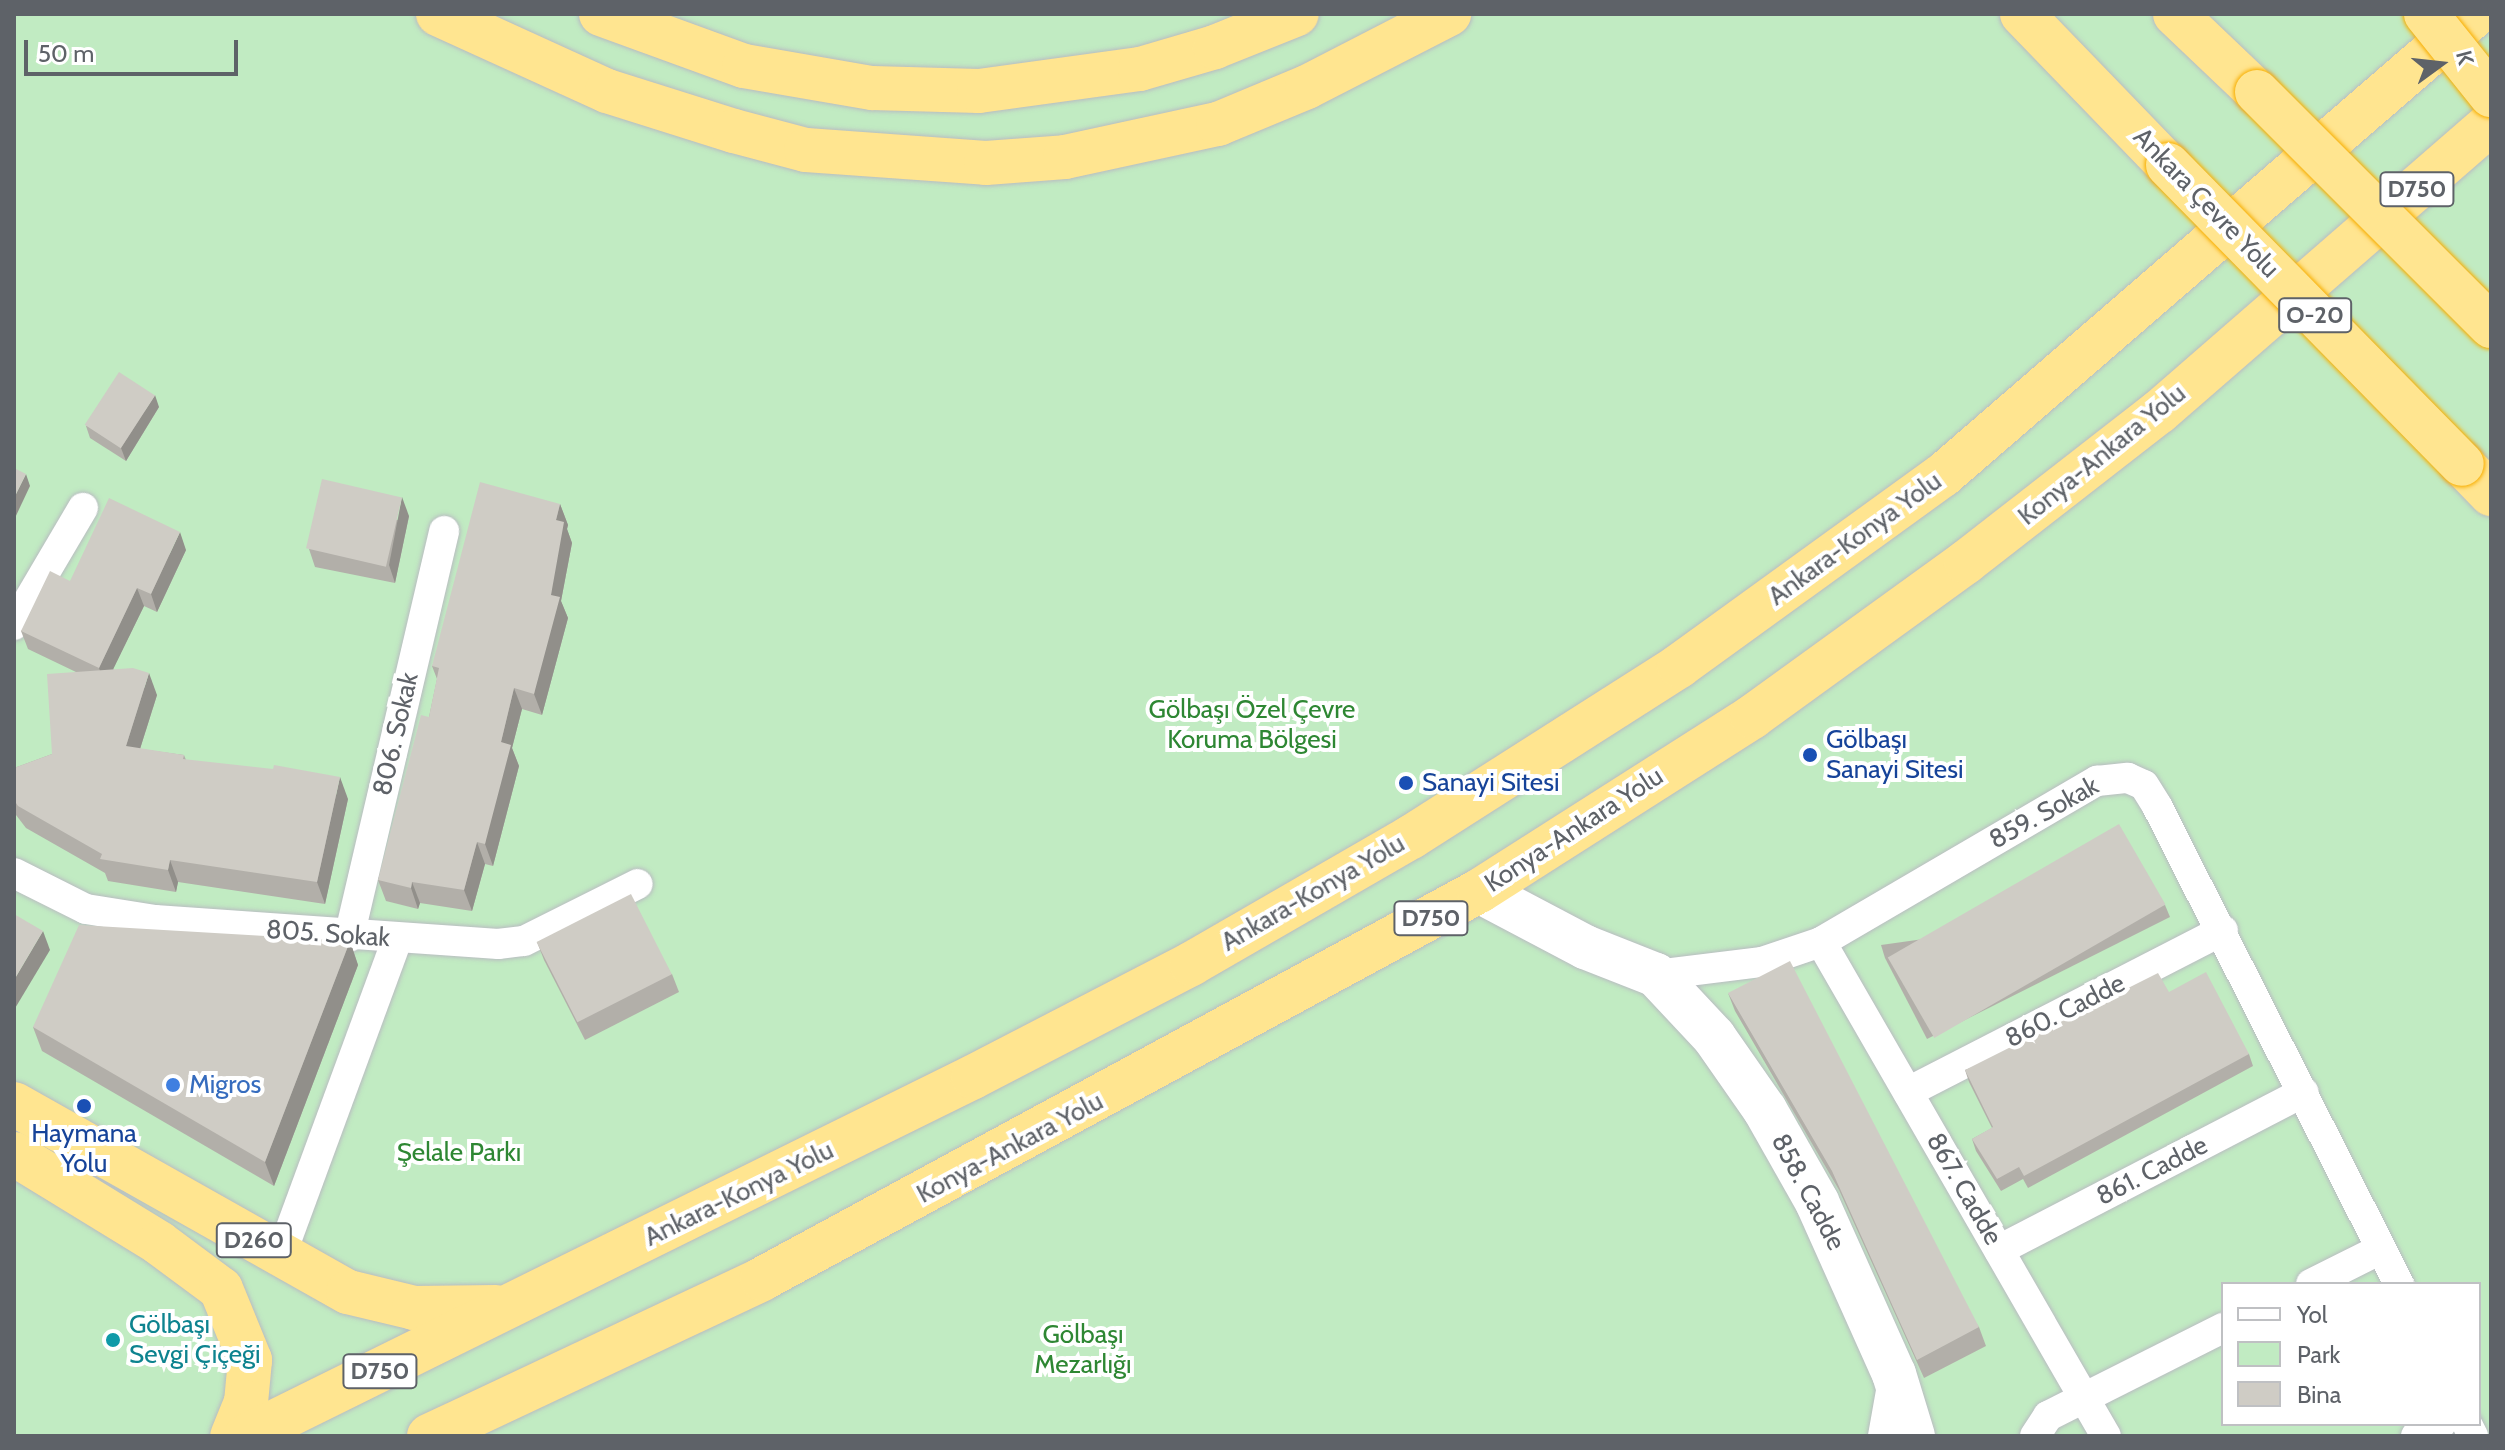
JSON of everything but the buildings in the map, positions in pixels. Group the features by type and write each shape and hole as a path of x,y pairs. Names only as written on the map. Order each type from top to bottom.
{"highway":[{"path":"438,14 607,91 734,131 806,150 986,163 1065,157 1218,124 1307,87 1449,14"},
{"path":"601,14 744,66 872,88 979,91 1140,69 1215,47 1297,14"},
{"name":"Ankara Çevre Yolu","path":"2022,14 2477,479"},
{"path":"2175,14 2491,326"},
{"path":"2276,185 2424,14 2491,95"},
{"name":"D750","path":"2276,185 2476,14"},
{"name":"Konya-Ankara Yolu","path":"429,1436 762,1279 1002,1154 1479,891 1752,717 1966,562 2159,412 2491,123"},
{"name":"Ankara-Konya Yolu","path":"246,1436 514,1306 1178,971 1411,837 1679,666 1943,475 2276,185"},
{"name":"D260","path":"24,1123 348,1292 379,1302 449,1309 514,1306"},
{"name":"D260","path":"14,1154 159,1243 221,1289 250,1360 246,1402 232,1436"}],"street":[{"path":"14,625 83,508"},
{"name":"806. Sokak","path":"349,937 444,531"},
{"name":"859. Sokak","path":"1479,891 1594,952 1656,975 1762,962 1821,942 2113,776 2144,785 2223,930 2398,1282"},
{"name":"805. Sokak","path":"14,873 86,909 349,937 397,939 524,941 638,884"},
{"name":"860. Cadde","path":"1908,1092 2223,930"},
{"path":"281,1255 397,939"},
{"name":"867. Cadde","path":"1821,942 2106,1436"},
{"name":"858. Cadde","path":"1656,975 1689,1006 1765,1110 1817,1202 1894,1374 1913,1436"},
{"name":"861. Cadde","path":"1999,1250 2304,1092"},
{"path":"2315,1282 2381,1249"},
{"path":"2035,1436 2048,1416 2221,1329"},
{"path":"1883,1436 1894,1374"},
{"path":"2416,1436 2437,1426"}],"green space":[{"name":"Gölbaşı Özel Çevre Koruma Bölgesi","path":"14,14 2491,14 2491,1436 14,1436"}],"place":[{"name":"Gölbaşı Sanayi Sitesi","path":"1810,755"},
{"name":"Sanayi Sitesi","path":"1406,783"},
{"name":"Migros","path":"173,1085"},
{"name":"Haymana Yolu","path":"84,1106"},
{"name":"Gölbaşı Sevgi Çiçeği","path":"113,1340"}],"park label":[{"name":"Şelale Parkı","path":"459,1153"},
{"name":"Gölbaşı Mezarlığı","path":"1083,1350"}]}
